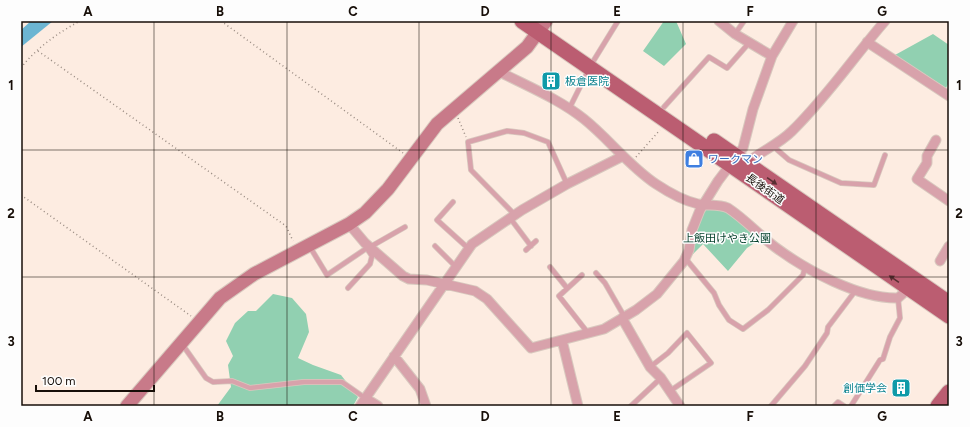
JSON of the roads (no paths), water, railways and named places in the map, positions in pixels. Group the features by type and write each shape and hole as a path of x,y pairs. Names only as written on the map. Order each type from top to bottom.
{"main road":[{"name":"長後街道","path":"522,21 542,25 592,64 949,303"},
{"name":"長後街道","path":"592,64 664,107 738,162 903,293 949,316"},
{"path":"938,406 949,392"}],"street":[{"path":"718,21 734,34 772,56"},
{"path":"738,162 753,109 772,56 793,21"},
{"path":"349,224 367,246 397,272 409,279 427,280 476,291 487,299 530,348 604,329 657,294 685,258 689,250 692,230 703,204 718,181 738,162 756,156 774,147 791,132 820,102 885,21"},
{"path":"127,406 220,298 240,284 349,224 377,202 437,124 527,47 542,25"},
{"path":"867,42 948,94"},
{"path":"498,71 583,118 605,137 630,163 656,184 697,204 728,208 776,247 805,266 856,290 887,298 903,293"},
{"path":"936,140 927,156 927,163 917,179 949,202"},
{"path":"378,406 363,402 472,244 567,184 623,156"},
{"path":"940,261 949,246"},
{"path":"623,317 650,367 661,378 680,406"},
{"path":"562,340 578,406"},
{"path":"394,356 420,389 426,406"}],"lane":[{"path":"569,109 592,64 618,21"},
{"path":"734,34 744,21"},
{"path":"664,107 709,57 727,68 749,43"},
{"path":"531,246 513,217 471,170 468,142 507,131 524,133 548,142 567,184"},
{"path":"774,147 788,160 842,183 874,185 885,155"},
{"path":"453,202 437,220 469,249"},
{"path":"304,248 327,275 367,246 406,227"},
{"path":"526,250 536,241"},
{"path":"348,288 370,264 372,256 367,246"},
{"path":"435,246 456,267"},
{"path":"685,258 714,293 718,305 729,320 743,330 768,310 804,275 805,266"},
{"path":"550,267 567,288"},
{"path":"596,273 605,283 623,317"},
{"path":"582,274 559,296 588,333"},
{"path":"771,406 805,366 827,333 828,327 856,290"},
{"path":"851,406 880,360 883,359 890,338 900,318 903,293"},
{"path":"650,367 668,353 687,333 711,363 670,390"},
{"path":"181,343 206,378 213,382 232,381 250,388 304,382 342,382 363,402"},
{"path":"630,406 661,378"},
{"path":"834,406 838,402 844,406"}],"water":[{"path":"31,21 53,21 21,47 21,30"}],"place":[{"name":"板倉医院","path":"551,81"},
{"name":"ワークマン","path":"694,159"},
{"name":"創価学会","path":"901,388"}],"park label":[{"name":"上飯田けやき公園","path":"727,238"}]}
